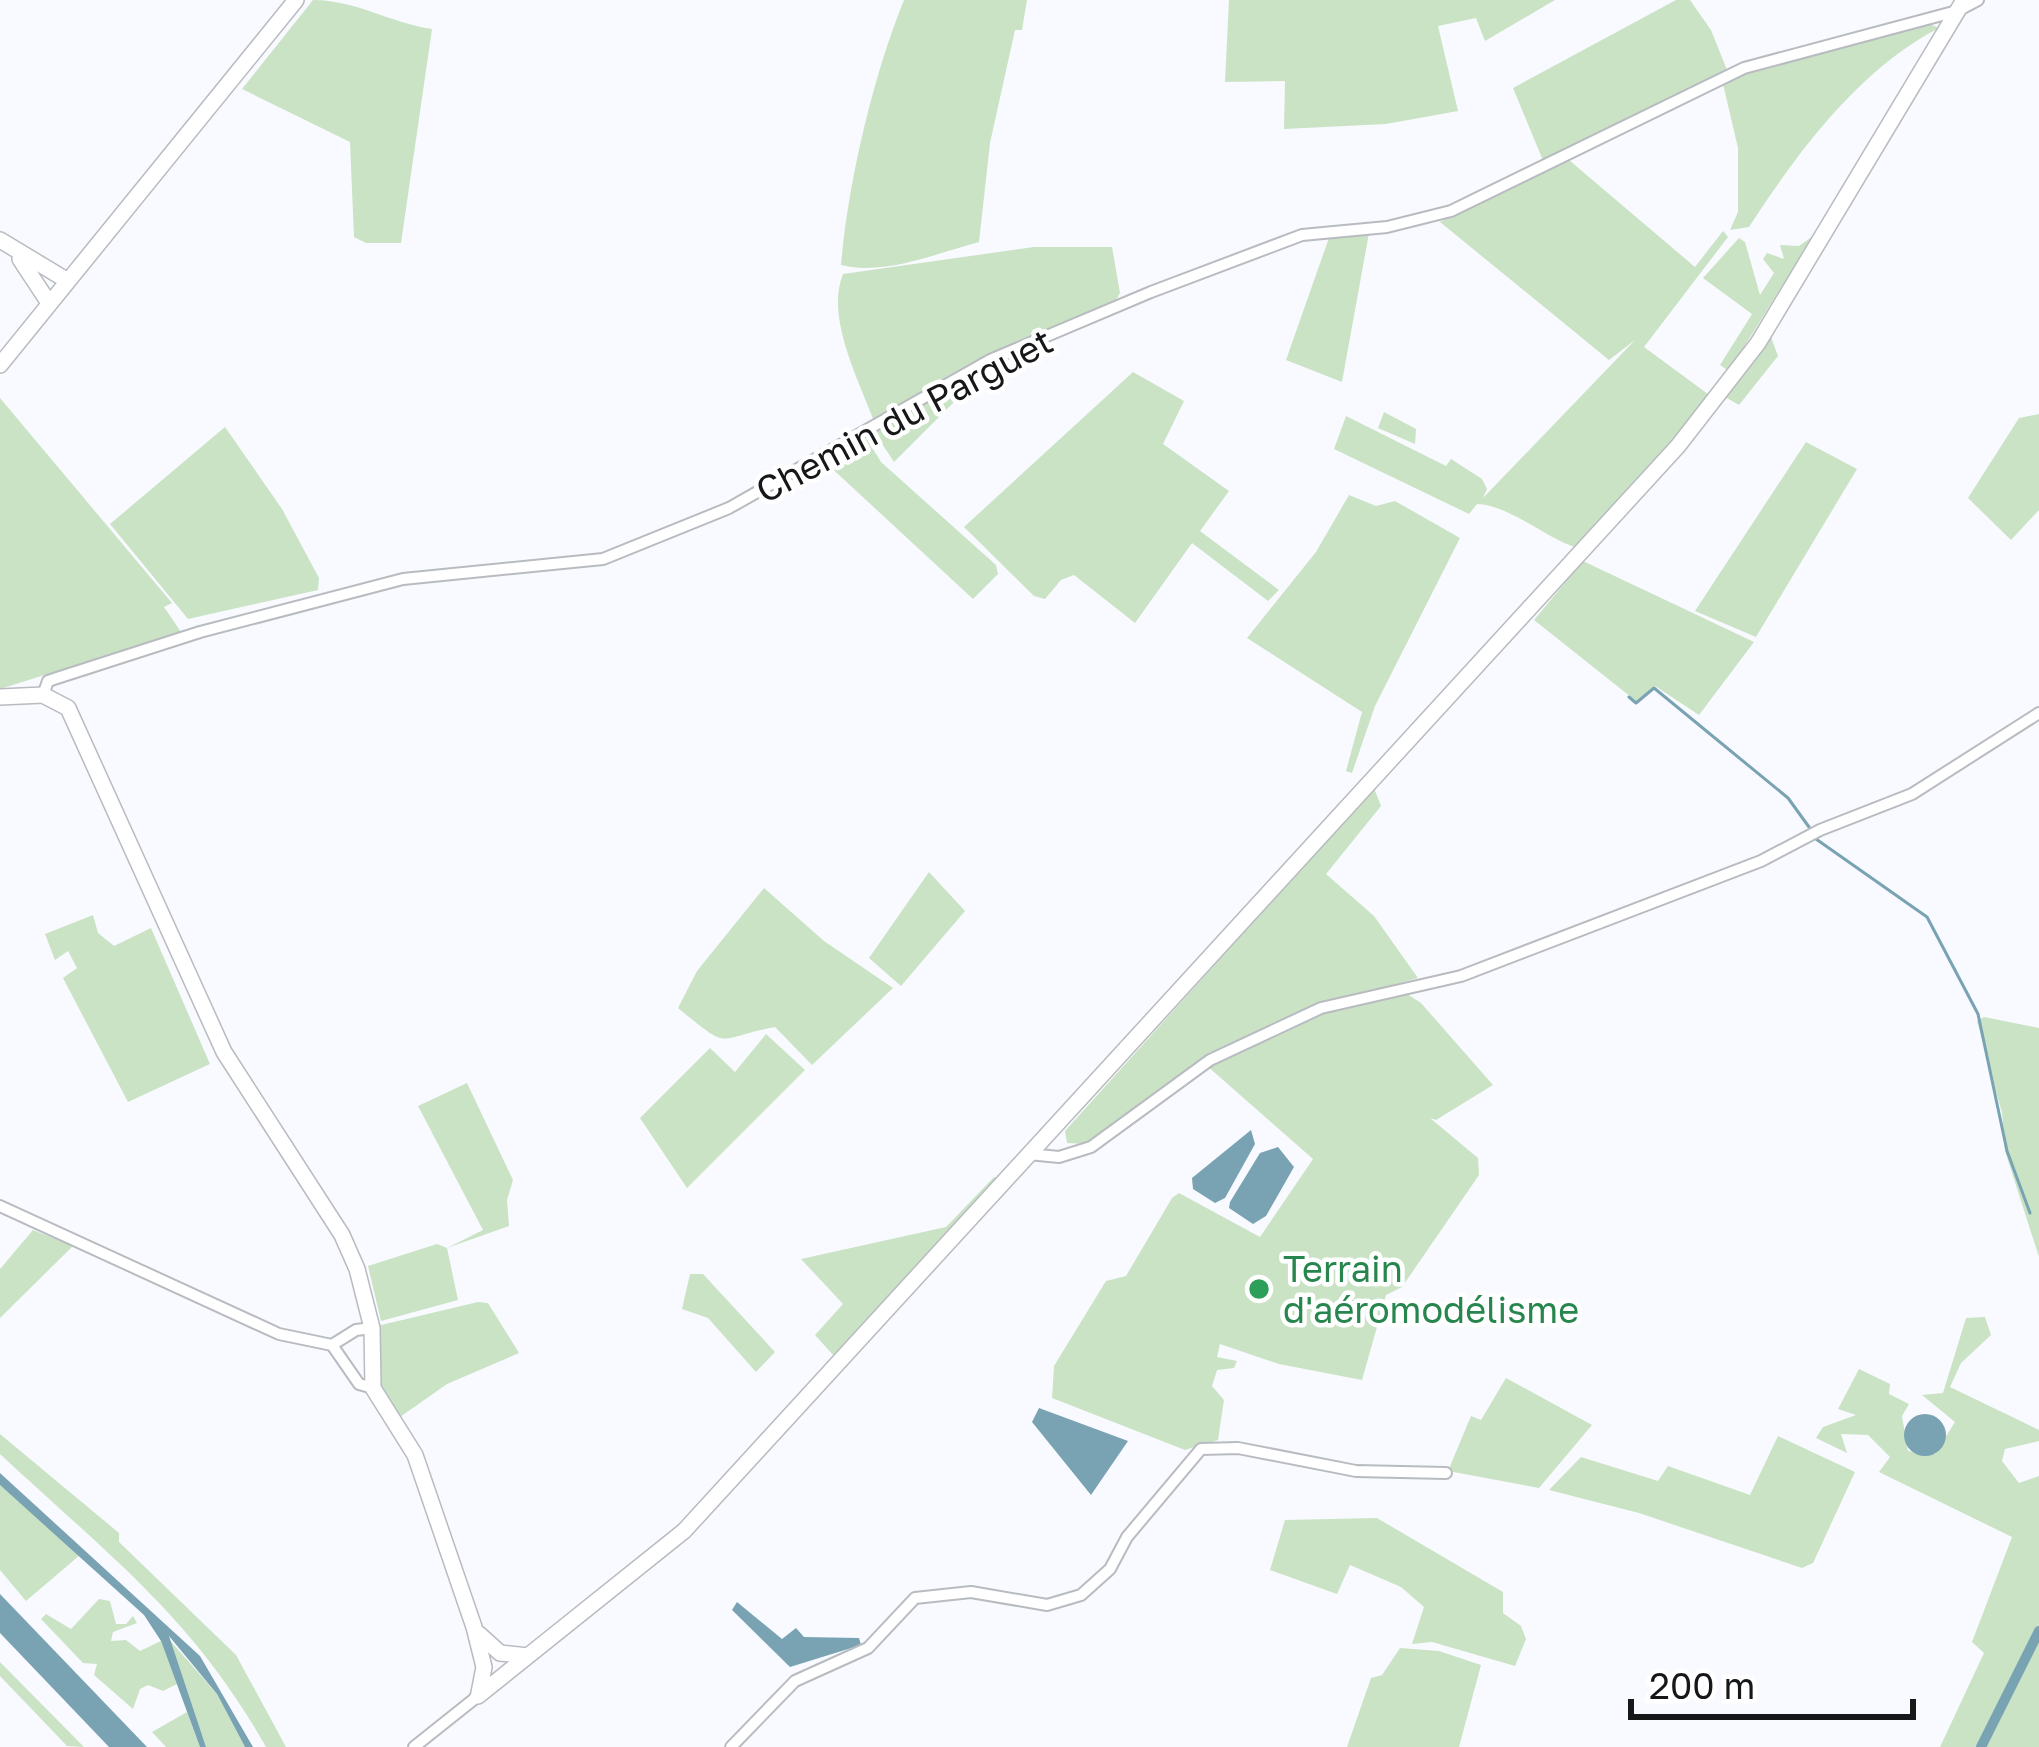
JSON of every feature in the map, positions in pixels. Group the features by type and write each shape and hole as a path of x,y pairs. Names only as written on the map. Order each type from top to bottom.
{"street":[{"path":"0,365 296,0"},
{"name":"Chemin du Parguet","path":"43,695 48,681 78,671 403,578 603,559 729,508 990,360 1151,292 1302,235 1418,223 1450,212 1744,68 1978,0"},
{"path":"414,1747 684,1531 860,1344 1025,1154 1565,573 1712,404 1758,343 1960,6"},
{"path":"0,240 68,281"},
{"path":"0,240 38,280 49,303"},
{"path":"0,697 43,695 68,707 224,1052 342,1235 368,1300 373,1388 410,1442 474,1627 505,1675"},
{"path":"1025,1154 1059,1157 1091,1147 1196,1068 1321,1009 1461,976 1745,868 1820,830 1912,794 2039,712"},
{"path":"0,1206 279,1334 332,1345 359,1384 373,1388"},
{"path":"332,1345 356,1330 372,1328"},
{"path":"730,1747 795,1681 868,1648 915,1598 971,1592 1046,1605 1081,1595 1110,1569 1127,1537 1201,1449 1238,1448 1356,1471 1446,1474"},
{"path":"488,1650 528,1656"},
{"path":"478,1696 488,1650"}],"green space":[{"path":"313,0 432,29 401,243 366,243 354,237 350,142 242,89"},
{"path":"904,0 1027,0 1022,30 1015,30 990,143 979,242 875,268 841,265 864,130"},
{"path":"1229,0 1555,0 1485,41 1476,18 1438,26 1458,111 1386,124 1284,129 1285,81 1225,82"},
{"path":"1676,0 1690,0 1711,30 1727,70 1544,163 1513,88"},
{"path":"1922,21 1939,28 1856,89 1809,142 1749,227 1730,230 1738,212 1738,148 1723,84 1748,72"},
{"path":"1569,160 1695,267 1723,231 1728,237 1644,347 1712,397 1577,548 1489,506 1477,504 1469,514 1334,449 1346,416 1446,466 1451,459 1482,479 1487,489 1483,498 1635,340 1609,360 1440,222"},
{"path":"1369,233 1342,382 1286,360 1330,235"},
{"path":"1813,236 1729,371 1720,365 1752,314 1703,278 1739,238 1745,242 1760,295 1774,273 1763,259 1767,253 1784,259 1780,245 1799,246"},
{"path":"1034,247 1112,247 1120,293 1115,302 875,424 841,330 838,310 843,274"},
{"path":"1771,337 1778,356 1739,405 1725,397"},
{"path":"992,364 894,462 875,433"},
{"path":"1133,372 1184,401 1163,444 1229,491 1200,531 1279,590 1268,601 1192,543 1135,623 1074,575 1061,580 1045,599 1034,596 964,527"},
{"path":"0,398 172,603 164,607 181,632 0,689"},
{"path":"1384,412 1416,429 1415,444 1378,428"},
{"path":"2039,414 2039,510 2011,540 1968,498 2019,418"},
{"path":"225,427 282,509 319,578 318,590 188,619 110,524"},
{"path":"867,439 881,462 996,565 998,574 973,599 825,462"},
{"path":"1806,442 1857,469 1756,637 1695,611"},
{"path":"1349,495 1376,506 1395,501 1460,538 1375,706 1352,773 1346,771 1362,712 1247,638 1316,552"},
{"path":"1583,561 1754,642 1699,715 1655,686 1636,701 1534,620"},
{"path":"1374,788 1381,806 1326,874 1374,916 1418,978 1317,1006 1205,1056 1086,1144 1067,1143 1065,1131"},
{"path":"929,872 965,911 901,986 869,958"},
{"path":"764,888 824,941 893,988 812,1065 775,1027 717,1037 678,1008 697,971"},
{"path":"93,915 98,933 114,946 151,928 210,1064 128,1102 63,978 77,968 68,951 55,960 45,934"},
{"path":"1401,990 1421,1003 1493,1085 1436,1120 1430,1118 1478,1158 1479,1175 1402,1287 1386,1295 1362,1380 1279,1364 1220,1344 1217,1357 1237,1361 1234,1368 1217,1370 1212,1386 1224,1400 1218,1440 1185,1450 1052,1398 1054,1366 1106,1281 1126,1276 1172,1198 1179,1193 1260,1237 1313,1159 1206,1065 1318,1012"},
{"path":"1984,1017 2039,1028 2039,1257 2005,1151 2002,1113 1977,1021"},
{"path":"766,1034 805,1070 687,1188 640,1118 710,1048 735,1072"},
{"path":"467,1083 513,1180 507,1200 509,1226 447,1248 483,1230 418,1106"},
{"path":"994,1177 999,1178 834,1356 815,1335 843,1304 801,1259 946,1227"},
{"path":"33,1230 73,1246 0,1318 0,1269"},
{"path":"437,1244 447,1248 458,1300 381,1321 368,1266"},
{"path":"690,1274 703,1274 775,1352 756,1372 708,1318 682,1309"},
{"path":"488,1303 519,1353 447,1384 400,1417 379,1385 377,1326"},
{"path":"1985,1317 1991,1335 1961,1363 1950,1387 2039,1430 2039,1441 2005,1449 2002,1461 2019,1483 2039,1476 2039,1747 1940,1747 1984,1653 1972,1642 2012,1537 1879,1472 1890,1457 1868,1435 1841,1434 1847,1453 1816,1438 1823,1427 1856,1415 1838,1409 1859,1369 1890,1384 1889,1394 1909,1404 1902,1416 1908,1451 1935,1454 1955,1422 1922,1395 1943,1393 1966,1318"},
{"path":"1506,1378 1592,1425 1539,1488 1448,1471 1471,1416 1481,1420"},
{"path":"0,1434 119,1533 119,1542 236,1655 286,1747 266,1747 209,1660 178,1623 0,1454"},
{"path":"1778,1436 1855,1472 1813,1563 1802,1568 1639,1513 1549,1490 1581,1457 1658,1481 1668,1466 1750,1495"},
{"path":"0,1485 80,1555 26,1601 0,1570"},
{"path":"1377,1518 1503,1592 1503,1613 1521,1626 1526,1639 1515,1666 1432,1642 1412,1644 1424,1607 1401,1587 1350,1565 1337,1594 1270,1570 1285,1520"},
{"path":"99,1599 110,1601 116,1624 126,1624 133,1616 137,1623 113,1632 111,1641 126,1640 140,1651 161,1641 177,1684 163,1691 148,1685 140,1689 133,1709 94,1675 97,1664 83,1663 41,1619 46,1614 71,1629"},
{"path":"167,1637 217,1694 245,1747 206,1747"},
{"path":"1400,1648 1439,1651 1481,1665 1459,1747 1347,1747 1371,1678 1382,1675"},
{"path":"0,1662 84,1747 67,1746 0,1676"},
{"path":"187,1712 200,1747 166,1747 152,1732"}],"water":[{"path":"1251,1130 1255,1144 1225,1198 1215,1203 1193,1189 1192,1178"},
{"path":"1278,1147 1294,1167 1266,1216 1253,1224 1229,1208 1230,1202 1260,1153"},
{"path":"1039,1408 1128,1441 1091,1495 1032,1422"},
{"path":"1925,1414 1940,1420 1946,1435 1940,1450 1925,1456 1910,1450 1904,1435 1910,1420"},
{"path":"0,1473 200,1656 253,1747 245,1747 217,1694 169,1636 206,1747 200,1747 161,1641 144,1615 0,1485"},
{"path":"0,1594 147,1747 109,1747 0,1633"},
{"path":"737,1602 782,1639 796,1628 804,1637 859,1638 861,1645 790,1667 732,1610"}],"waterway":[{"path":"1629,697 1636,703 1654,688 1788,798 1809,827"},
{"path":"1816,839 1927,917 1978,1014 2007,1151 2030,1213"},
{"path":"1981,1747 2039,1631"}],"place":[{"name":"Terrain d'aéromodélisme","path":"1259,1289"}]}
